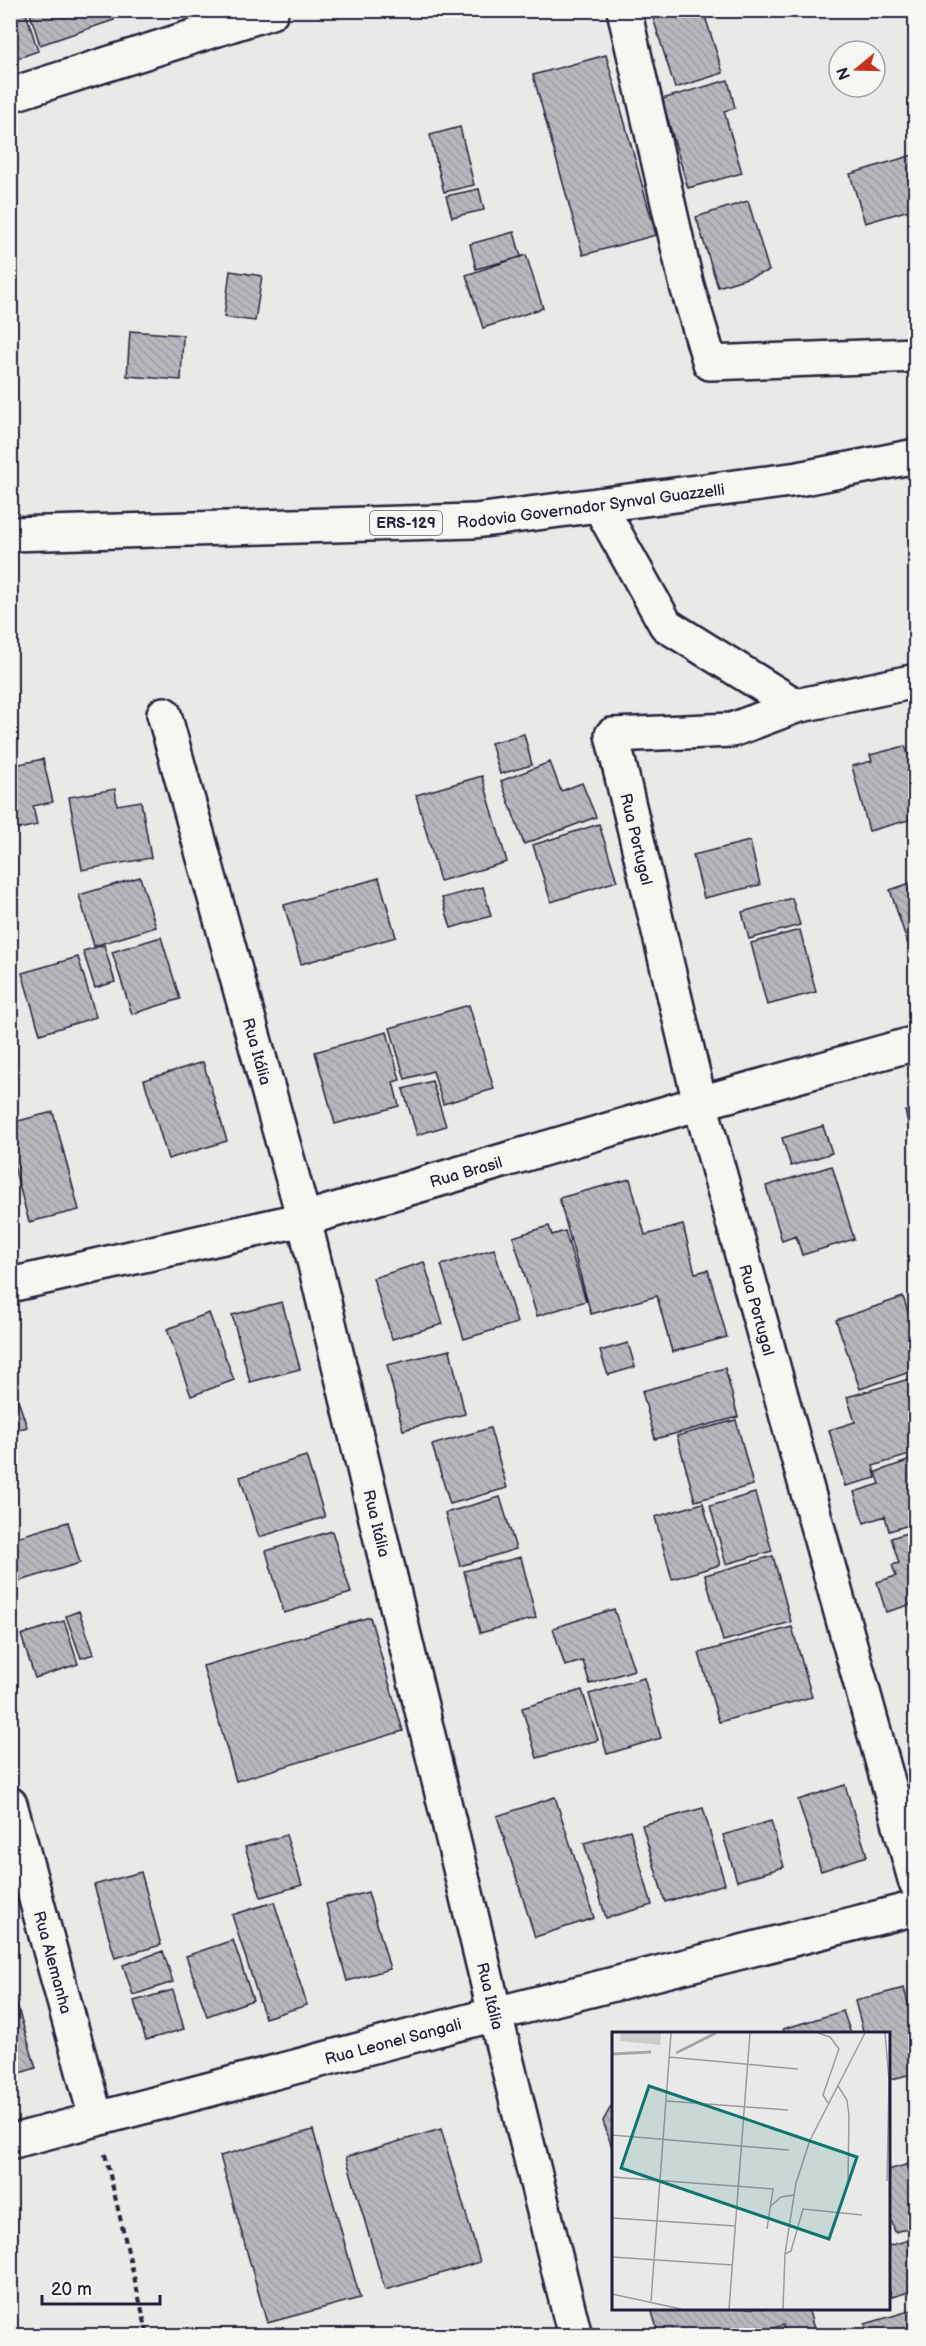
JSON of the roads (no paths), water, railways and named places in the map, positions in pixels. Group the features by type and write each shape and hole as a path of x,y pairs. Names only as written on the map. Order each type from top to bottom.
{"street":[{"path":"624,10 687,286 710,363 915,355"},
{"path":"10,95 271,12"},
{"name":"Rodovia Governador Synval Guazzelli","path":"10,534 475,521 798,479 915,456"},
{"path":"599,505 666,625 796,706 915,681"},
{"name":"Rua Portugal","path":"796,706 732,730 612,735 700,1103 915,1883"},
{"name":"Rua Itália","path":"164,714 304,1219 495,2014 575,2336"},
{"name":"Rua Brasil","path":"10,1285 304,1219 700,1103 915,1043"},
{"name":"Rua Alemanha","path":"10,1804 96,2118"},
{"name":"Rua Leonel Sangali","path":"10,2142 495,2014 915,1908"}]}
